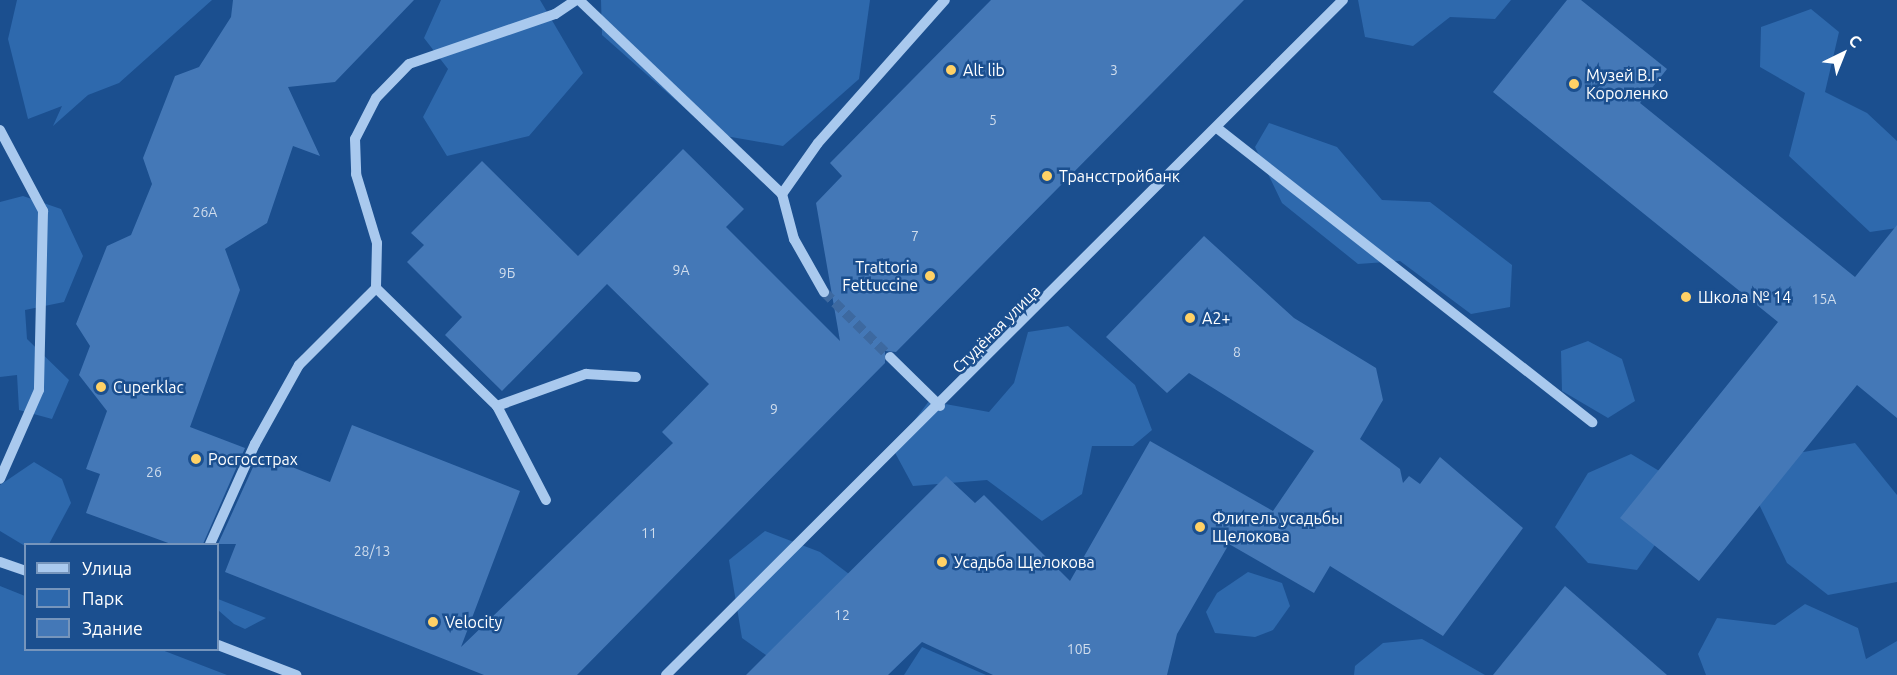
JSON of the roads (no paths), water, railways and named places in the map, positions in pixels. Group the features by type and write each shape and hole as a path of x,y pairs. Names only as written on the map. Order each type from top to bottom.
{"street":[{"path":"210,543 255,444 299,365 376,288 377,243 356,174 355,139 376,98 409,64 555,14 578,0 782,194 794,239 824,292"},
{"path":"782,194 818,143 945,0"},
{"name":"Студёная улица","path":"666,675 940,406 1343,0"},
{"path":"1217,128 1592,422"},
{"path":"0,130 43,211 39,390 0,479"},
{"path":"376,288 497,406 546,500"},
{"path":"890,357 940,406"},
{"path":"497,406 586,374 636,377"},
{"path":"0,562 24,571"},
{"path":"219,645 296,675"}],"tunnel":[{"path":"824,292 890,357"}],"place":[{"name":"Alt lib","path":"951,70"},
{"name":"Музей В.Г. Короленко","path":"1574,84"},
{"name":"Трансстройбанк","path":"1047,176"},
{"name":"Trattoria Fettuccine","path":"930,276"},
{"name":"Школа № 14","path":"1686,297"},
{"name":"А2+","path":"1190,318"},
{"name":"Cuperklac","path":"101,387"},
{"name":"Росгосстрах","path":"196,459"},
{"name":"Флигель усадьбы Щелокова","path":"1200,527"},
{"name":"Усадьба Щелокова","path":"942,562"},
{"name":"Velocity","path":"433,622"}]}
